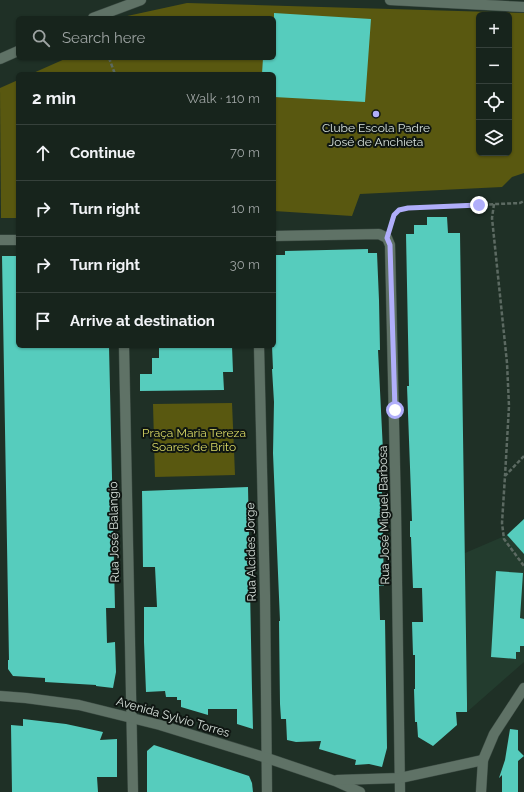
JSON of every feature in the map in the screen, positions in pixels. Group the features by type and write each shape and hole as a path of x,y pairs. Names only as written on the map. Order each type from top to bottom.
{"street":[{"path":"97,16 141,0"},
{"path":"390,0 524,7"},
{"path":"0,59 16,52"},
{"path":"276,236 379,234 387,238"},
{"name":"Rua José Miguel Barbosa","path":"387,238 390,245 395,410 400,792"},
{"path":"0,240 16,240"},
{"name":"Rua José Balangio","path":"124,348 133,792"},
{"name":"Rua Alcides Jorge","path":"259,348 268,792"},
{"path":"481,792 483,760 494,734 524,688"},
{"name":"Avenida Sylvio Torres","path":"0,696 78,705 131,718 267,758 335,780 360,792"},
{"name":"Avenida Sylvio Torres","path":"335,780 400,778 483,760"}],"path":[{"path":"111,60 114,72"},
{"path":"387,238 394,215 399,210 430,206 520,203 524,201"},
{"path":"494,204 492,218 507,363 509,406 502,523 504,539 524,566"},
{"path":"504,476 524,456"}],"shaded area":[{"path":"524,519 524,662 467,712 465,553 507,535"}],"green space":[{"name":"Clube Escola Padre José de Anchieta","path":"187,3 490,12 476,12 476,156 512,156 512,13 524,13 524,173 512,177 502,187 360,194 352,216 276,211 276,72 36,72 62,60 276,60 276,16 127,16"},
{"path":"16,81 16,218 1,218 0,88"},
{"name":"Praça Maria Tereza Soares de Brito","path":"232,403 235,475 155,477 153,404"}],"building":[{"path":"274,13 371,19 365,102 276,97 276,72 262,72 263,60 276,60 276,16 274,16"},
{"path":"427,217 447,217 448,233 460,233 467,703 467,712 456,712 457,725 433,746 418,737 417,722 415,722 415,655 413,655 412,622 423,622 422,588 413,588 410,537 410,521 412,521 407,386 409,386 406,234 414,234 414,225 427,225"},
{"path":"368,249 368,253 377,253 380,350 378,350 383,451 381,451 384,586 379,586 380,620 385,620 387,748 382,767 369,764 355,765 356,760 319,749 321,741 296,742 287,740 286,719 281,719 280,621 273,453 274,402 272,348 276,348 276,255 285,255 285,251"},
{"path":"2,256 16,256 16,348 109,348 115,608 106,608 107,643 115,642 116,672 113,688 96,685 45,682 45,678 13,676 8,669"},
{"path":"159,348 232,348 233,372 223,372 224,390 140,391 140,374 152,374 152,358 159,358"},
{"path":"248,487 253,729 237,724 237,709 208,709 208,715 181,707 181,700 177,700 177,697 166,697 165,691 146,692 144,642 144,607 157,607 155,567 143,567 142,491"},
{"path":"524,519 524,554 507,535"},
{"path":"496,571 523,573 520,618 524,619 524,646 520,646 520,652 516,652 516,659 491,657"},
{"path":"23,719 66,724 103,732 100,740 117,739 117,777 97,777 98,792 12,792 11,725 23,726"},
{"path":"510,729 518,730 518,750 524,756 518,761 518,792 502,792 502,775 499,778 505,760"},
{"path":"154,745 249,776 252,783 253,792 147,792 147,751"}],"place":[{"name":"Clube Escola Padre José de Anchieta","path":"376,114"}],"route":[{"path":"395,410 390,245 387,238 394,215 399,210 408,208 479,205"}]}
